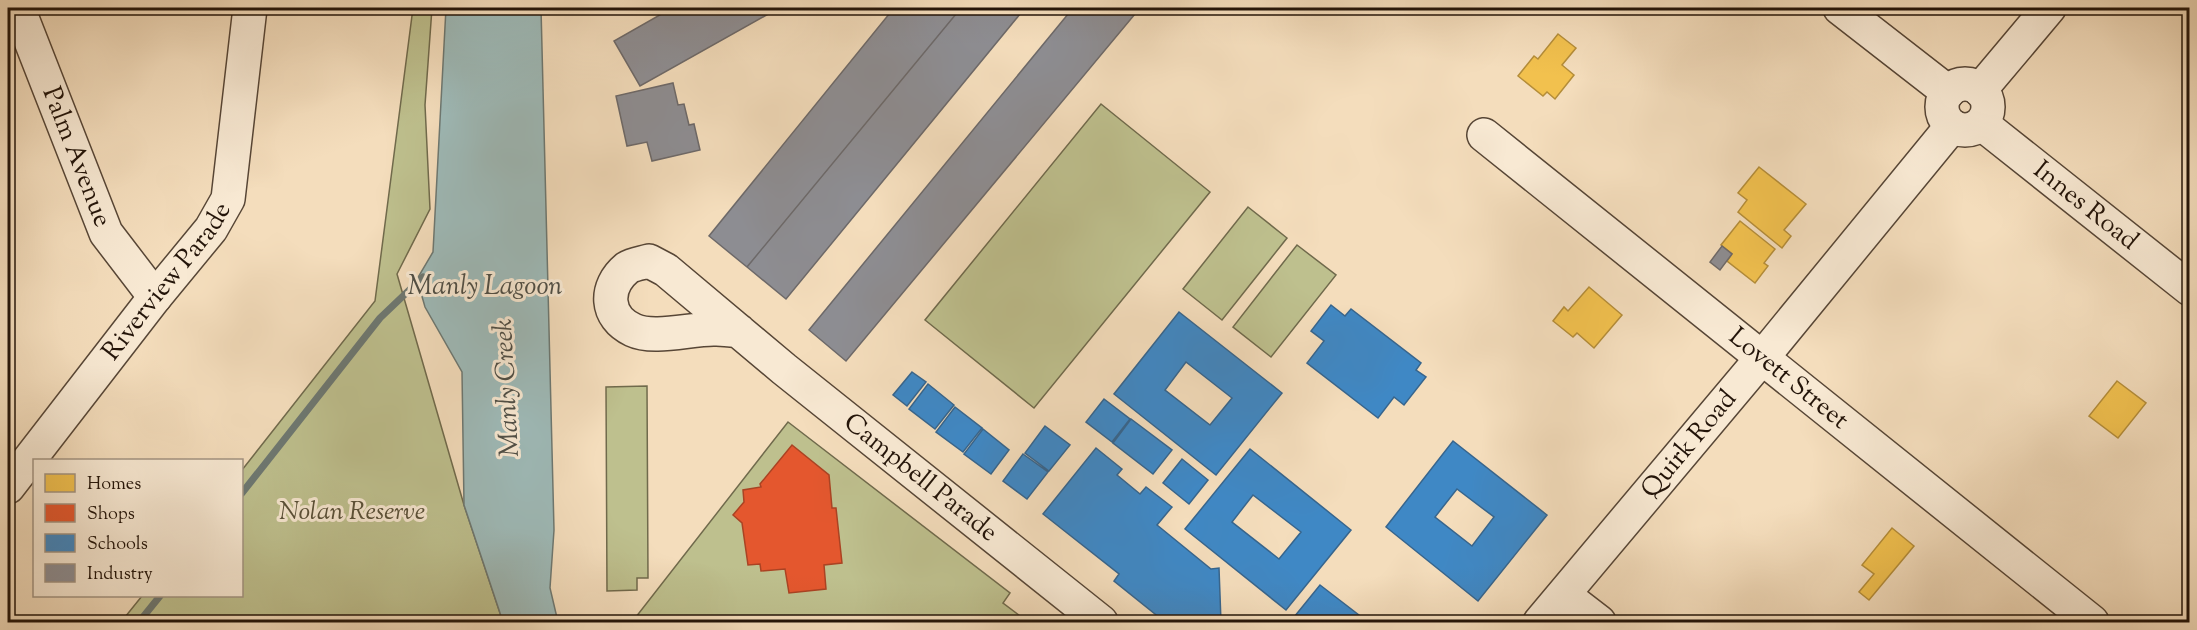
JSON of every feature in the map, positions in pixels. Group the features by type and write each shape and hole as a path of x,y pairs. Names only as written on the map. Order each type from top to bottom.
{"street":[{"name":"Palm Avenue","path":"18,8 106,233 155,297"},
{"name":"Riverview Parade","path":"8,488 155,297 212,230 228,199 250,8"},
{"path":"1840,8 1948,92"},
{"path":"1980,90 2049,8"},
{"path":"1964,85 1980,90 1988,103 1988,111 1966,125 1943,113 1944,99 1948,92 1964,85"},
{"name":"Innes Road","path":"1966,125 2190,289"},
{"name":"Quirk Road","path":"1540,622 1761,359 1966,125"},
{"name":"Lovett Street","path":"1484,135 2092,622"},
{"name":"Campbell Parade","path":"738,331 716,329 651,334 634,331 620,320 610,307 610,293 614,282 629,266 649,261 666,270 738,331 1101,622"},
{"path":"1564,595 1599,622"}],"green space":[{"name":"Nolan Reserve","path":"413,8 432,8 425,105 430,209 397,274 464,505 503,622 121,622 141,597 243,597 243,469 375,301"},
{"path":"1101,104 1210,192 1034,408 925,320"},
{"path":"1248,207 1287,238 1222,320 1183,289"},
{"path":"1297,245 1336,275 1271,357 1233,327"},
{"path":"647,386 648,578 637,578 637,590 607,591 606,387"},
{"path":"788,422 1010,593 1003,603 1028,622 632,622"}],"water":[{"name":"Manly Lagoon","path":"446,8 541,8 554,530 550,588 558,622 503,622 464,505 462,372 425,307 417,279 433,252"}],"building: Homes":[{"path":"1558,34 1576,48 1562,65 1574,75 1555,99 1547,92 1543,96 1518,76 1534,56 1538,59"},
{"path":"1759,167 1806,204 1784,230 1791,236 1782,248 1738,212 1747,200 1738,193"},
{"path":"1740,221 1775,249 1764,263 1768,266 1755,283 1727,261 1732,254 1721,245"},
{"path":"1589,287 1622,315 1594,348 1577,333 1573,337 1553,321 1564,307 1568,311"},
{"path":"2117,381 2146,403 2118,438 2089,416"},
{"path":"1892,528 1914,546 1869,600 1859,592 1874,574 1862,565"}],"building: Shops":[{"path":"792,445 829,475 832,508 836,508 842,563 824,565 826,589 789,593 785,569 761,571 760,564 748,565 742,523 733,515 744,502 743,490 761,487 760,484"}],"building: Schools":[{"path":"1331,305 1345,316 1351,309 1421,363 1416,370 1426,377 1404,405 1394,397 1378,418 1307,363 1324,341 1311,331"},
{"path":"1179,312 1282,393 1216,475 1114,394","holes":["1186,362 1232,398 1210,425 1165,390"]},
{"path":"912,372 926,382 907,406 893,395"},
{"path":"928,384 954,405 935,429 909,409"},
{"path":"1104,399 1130,419 1112,442 1086,422"},
{"path":"955,407 982,428 963,452 936,432"},
{"path":"1131,419 1172,450 1153,474 1113,443"},
{"path":"1045,426 1070,445 1049,471 1025,453"},
{"path":"983,429 1009,450 991,474 964,454"},
{"path":"1453,441 1547,515 1478,601 1386,527","holes":["1457,489 1494,517 1472,546 1435,517"]},
{"path":"1096,448 1122,469 1117,475 1140,494 1146,487 1172,507 1157,525 1211,569 1219,568 1221,622 1168,622 1168,618 1160,618 1114,581 1119,574 1043,514"},
{"path":"1250,449 1351,530 1286,610 1185,529","holes":["1253,495 1301,532 1279,559 1232,522"]},
{"path":"1023,454 1048,472 1027,499 1003,481"},
{"path":"1182,459 1208,480 1189,504 1163,483"},
{"path":"1320,585 1368,622 1290,622"}],"building: Industry":[{"path":"672,8 779,8 640,86 614,41"},
{"path":"894,8 961,8 747,267 709,236"},
{"path":"961,8 1025,8 786,299 747,267"},
{"path":"1073,8 1140,8 846,361 809,330"},
{"path":"673,83 678,105 684,104 689,125 694,124 700,150 652,161 647,142 627,146 616,96"},
{"path":"1722,246 1732,254 1720,270 1710,262"}],"waterway":[{"path":"243,492 380,318 423,277"},
{"path":"139,622 159,597"}],"water label":[{"name":"Manly Creek","path":"508,388"}]}
